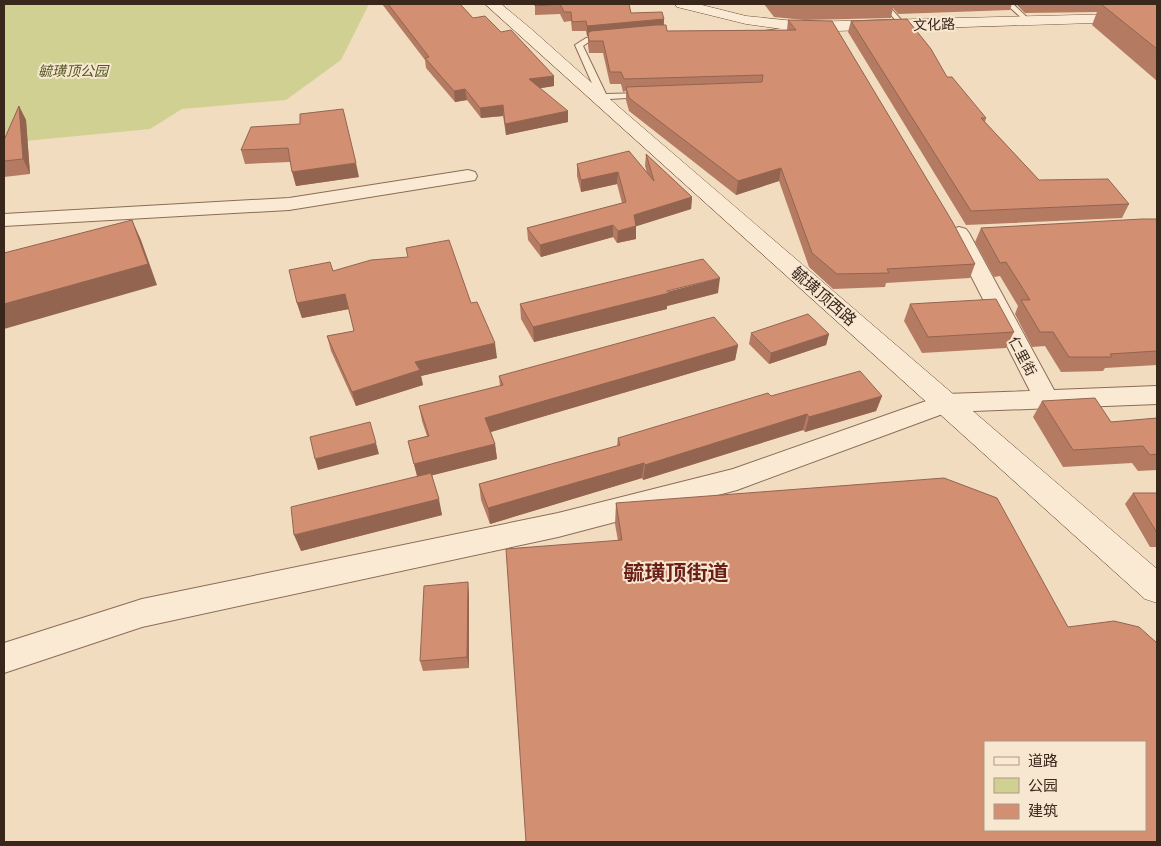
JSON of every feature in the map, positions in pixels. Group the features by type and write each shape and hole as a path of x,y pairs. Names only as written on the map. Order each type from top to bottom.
{"street":[{"name":"毓璜顶西路","path":"492,4 524,30 1157,589"},
{"name":"文化路","path":"682,4 746,20 804,27 840,35 902,24 1157,16"},
{"path":"4,220 289,204 468,176"},
{"name":"仁里街","path":"962,228 1046,400"},
{"path":"4,658 142,613 558,525 737,479 946,403 1157,395"}],"lane":[{"path":"884,4 902,24"},
{"path":"1009,4 1028,21"},
{"path":"751,32 804,27"},
{"path":"616,37 588,39 579,45 608,104 650,95"}],"green space":[{"name":"毓璜顶公园","path":"4,4 369,4 341,60 286,100 182,109 150,129 4,143"}],"building":[{"path":"388,4 460,4 473,18 485,16 501,32 511,30 554,76 529,79 568,111 505,124 503,105 480,108 465,89 454,91 425,58 429,57"},
{"path":"535,4 560,4 535,6"},
{"path":"560,4 629,4 631,13 662,12 664,19 587,26 586,21 572,22 571,12 564,12"},
{"path":"1101,4 1157,4 1157,49"},
{"path":"907,19 931,49 947,77 952,77 986,118 981,118 1039,180 1108,179 1129,204 971,211 851,21"},
{"path":"788,20 832,21 952,221 975,264 887,269 889,273 837,274 812,253 781,168 738,181 629,98 626,87 762,82 763,75 624,79 621,72 610,72 603,41 589,41 588,33 591,31 656,25 666,25 667,31 796,30"},
{"path":"19,106 23,159 4,161 4,140"},
{"path":"343,109 356,163 292,172 288,148 241,150 251,127 300,124 300,114"},
{"path":"629,151 654,181 646,154 692,197 634,215 636,226 618,231 613,225 540,245 527,228 626,202 618,172 581,180 577,164"},
{"path":"1157,219 1157,351 1110,354 1112,357 1069,357 1053,332 1040,332 1021,300 1030,300 1006,262 1000,263 981,228"},
{"path":"132,220 148,264 4,304 4,253"},
{"path":"449,240 471,303 477,302 495,343 415,362 420,370 352,392 327,336 354,331 345,294 297,303 289,270 330,262 333,271 371,260 408,257 406,248"},
{"path":"703,259 720,278 667,291 669,293 533,327 520,304"},
{"path":"996,299 1014,332 928,337 910,304"},
{"path":"808,314 829,334 771,353 751,333"},
{"path":"714,317 738,345 485,418 495,444 414,464 408,441 429,436 419,406 503,385 499,376"},
{"path":"860,371 882,396 809,417 807,414 645,465 644,463 488,508 479,484 620,445 618,438 768,393 771,396"},
{"path":"1095,398 1111,422 1157,418 1157,454 1150,455 1143,446 1073,450 1042,401"},
{"path":"370,422 376,443 315,459 310,437"},
{"path":"431,473 439,499 294,535 291,507"},
{"path":"944,478 997,498 1068,627 1114,621 1139,627 1157,643 1157,842 526,842 506,549 622,540 616,503"},
{"path":"1133,493 1157,493 1157,533"},
{"path":"468,582 467,657 420,661 424,586"}],"district":[{"name":"毓璜顶街道","path":"676,572"}]}
